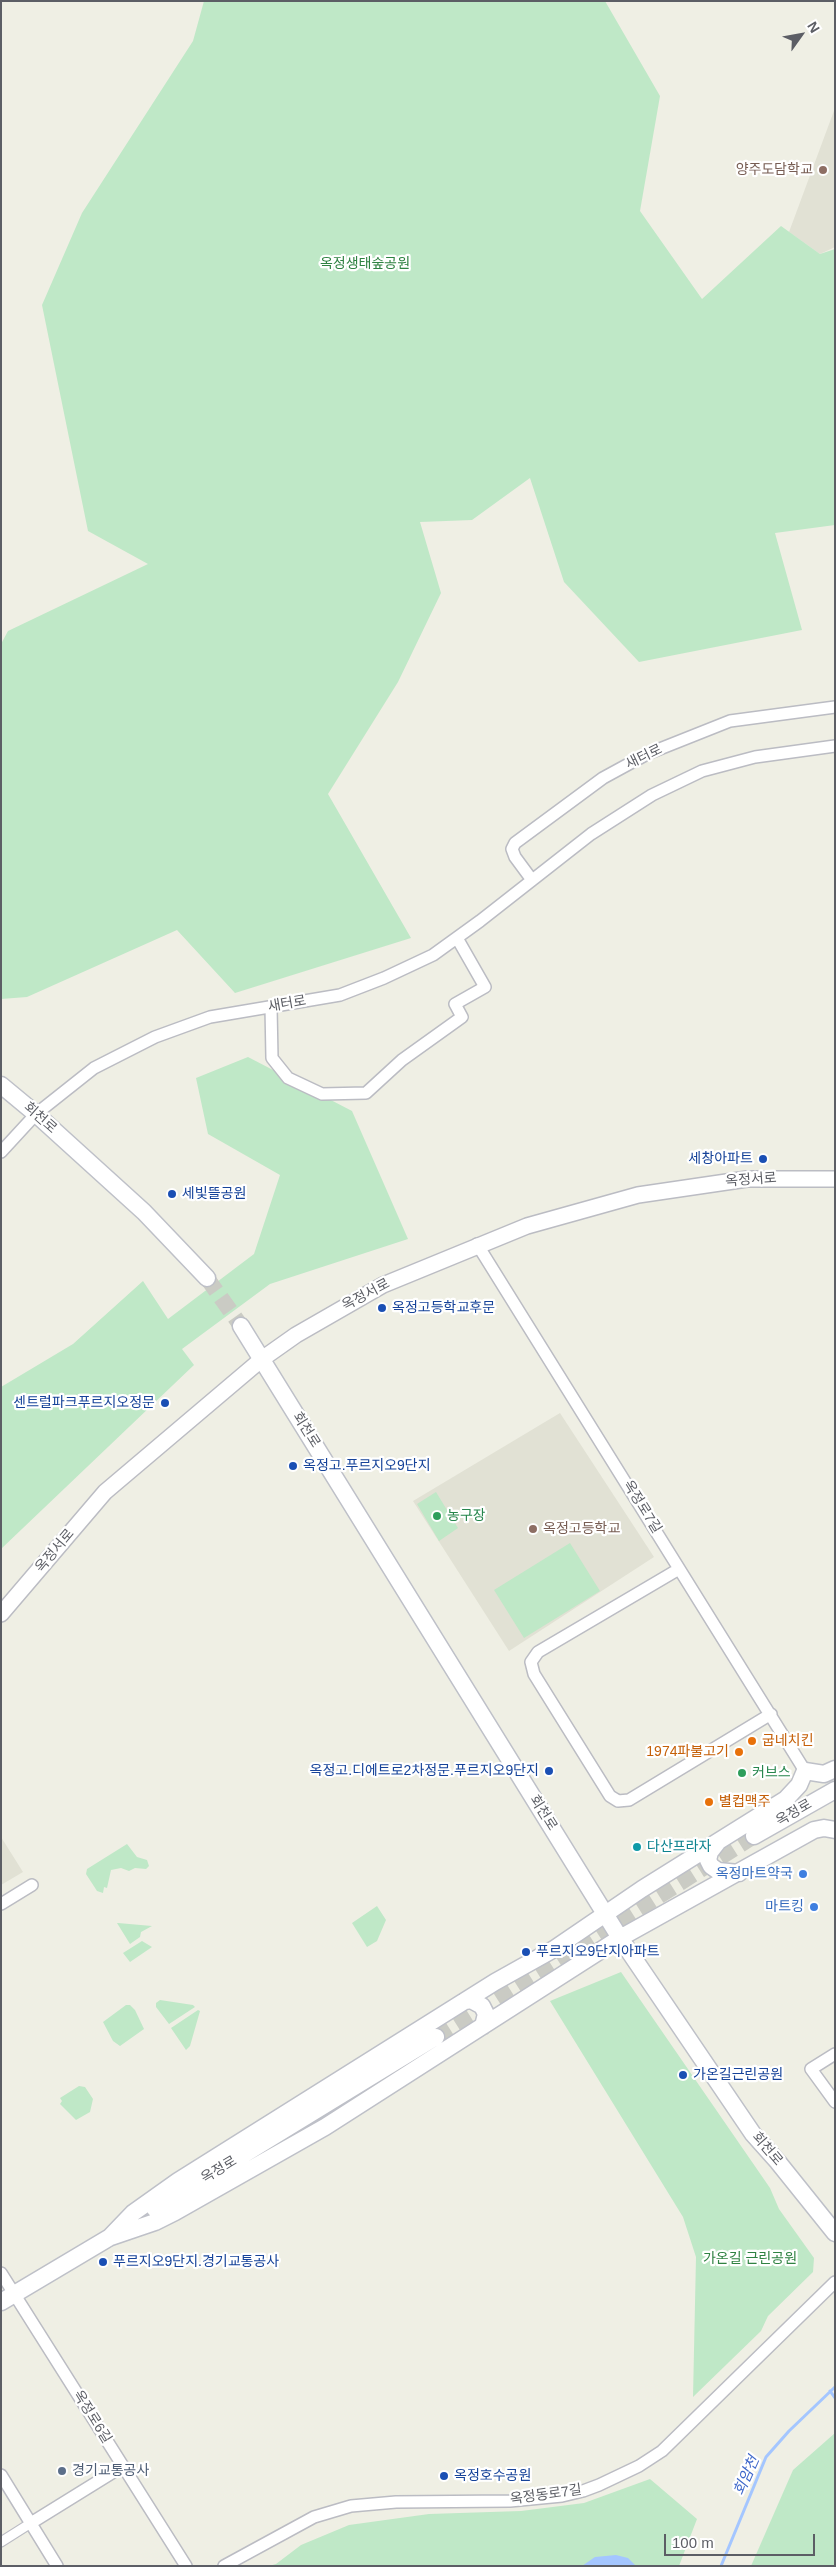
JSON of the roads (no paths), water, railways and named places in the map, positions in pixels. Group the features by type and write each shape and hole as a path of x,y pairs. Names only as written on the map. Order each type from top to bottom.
{"main road":[{"name":"회천로","path":"1,1085 36,1114 144,1212 207,1278"},
{"name":"회천로","path":"241,1326 620,1938 753,2134 835,2233"},
{"path":"786,1799 799,1785 805,1771 818,1774 832,1771"},
{"path":"109,2238 132,2213 178,2181 464,2001 554,1948 832,1771"},
{"name":"옥정로","path":"754,1836 835,1790"},
{"path":"109,2238 168,2215 316,2132 620,1938 835,1818"},
{"path":"814,1830 824,1828 835,1830"},
{"path":"718,1842 710,1852 708,1860 711,1866 718,1871 739,1873"},
{"path":"464,2001 470,2000 482,2006 486,2014 483,2026"},
{"name":"옥정로","path":"8,2298 436,2037"}],"street":[{"name":"새터로","path":"532,880 515,857 512,849 515,843 603,778 647,754 691,735 730,722 835,707"},
{"name":"새터로","path":"1,1152 36,1114 94,1068 155,1038 210,1017 340,995 384,978 425,959 457,938 591,834 652,795 702,770 755,757 835,746"},
{"path":"271,1007 272,1058 288,1078 322,1094 366,1093 402,1060 462,1017 455,1004 485,987 457,938"},
{"name":"옥정서로","path":"1,1614 105,1492 262,1359 296,1335 383,1285 478,1244 527,1226 638,1195 747,1178 835,1179"},
{"name":"옥정로7길","path":"478,1244 805,1771"},
{"path":"680,1568 538,1652 531,1662 534,1674 594,1772 614,1799 623,1802 771,1714"},
{"path":"1,1904 32,1885"},
{"path":"835,2054 811,2069 835,2102"},
{"name":"옥정로6길","path":"1,2273 8,2298 123,2466 186,2566"},
{"name":"옥정동로7길","path":"224,2566 314,2517 351,2506 396,2502 510,2500 562,2496 583,2491 607,2481 662,2451 835,2282"},
{"path":"1,2542 123,2466"},
{"path":"1,2475 57,2566"}],"water":[{"path":"616,2555 628,2558 636,2566 582,2566 595,2557"}],"waterway":[{"name":"회암천","path":"721,2566 766,2457 789,2431 835,2387"},
{"name":"회암천","path":"830,2391 835,2398"}],"tunnel":[{"path":"207,1278 241,1326"},
{"path":"436,2037 754,1836"}],"place":[{"name":"양주도담학교","path":"823,170"},
{"name":"세창아파트","path":"763,1159"},
{"name":"세빛뜰공원","path":"172,1194"},
{"name":"옥정고등학교후문","path":"382,1308"},
{"name":"센트럴파크푸르지오정문","path":"165,1403"},
{"name":"옥정고.푸르지오9단지","path":"293,1466"},
{"name":"농구장","path":"437,1516"},
{"name":"옥정고등학교","path":"533,1529"},
{"name":"굽네치킨","path":"752,1741"},
{"name":"1974파불고기","path":"739,1752"},
{"name":"옥정고.디에트로2차정문.푸르지오9단지","path":"549,1771"},
{"name":"커브스","path":"742,1773"},
{"name":"별컵맥주","path":"709,1802"},
{"name":"다산프라자","path":"637,1847"},
{"name":"옥정마트약국","path":"803,1874"},
{"name":"마트킹","path":"814,1907"},
{"name":"푸르지오9단지아파트","path":"526,1952"},
{"name":"가온길근린공원","path":"683,2075"},
{"name":"푸르지오9단지.경기교통공사","path":"103,2262"},
{"name":"경기교통공사","path":"62,2471"},
{"name":"옥정호수공원","path":"444,2476"}],"park label":[{"name":"옥정생태숲공원","path":"365,264"},
{"name":"가온길 근린공원","path":"750,2259"}]}
